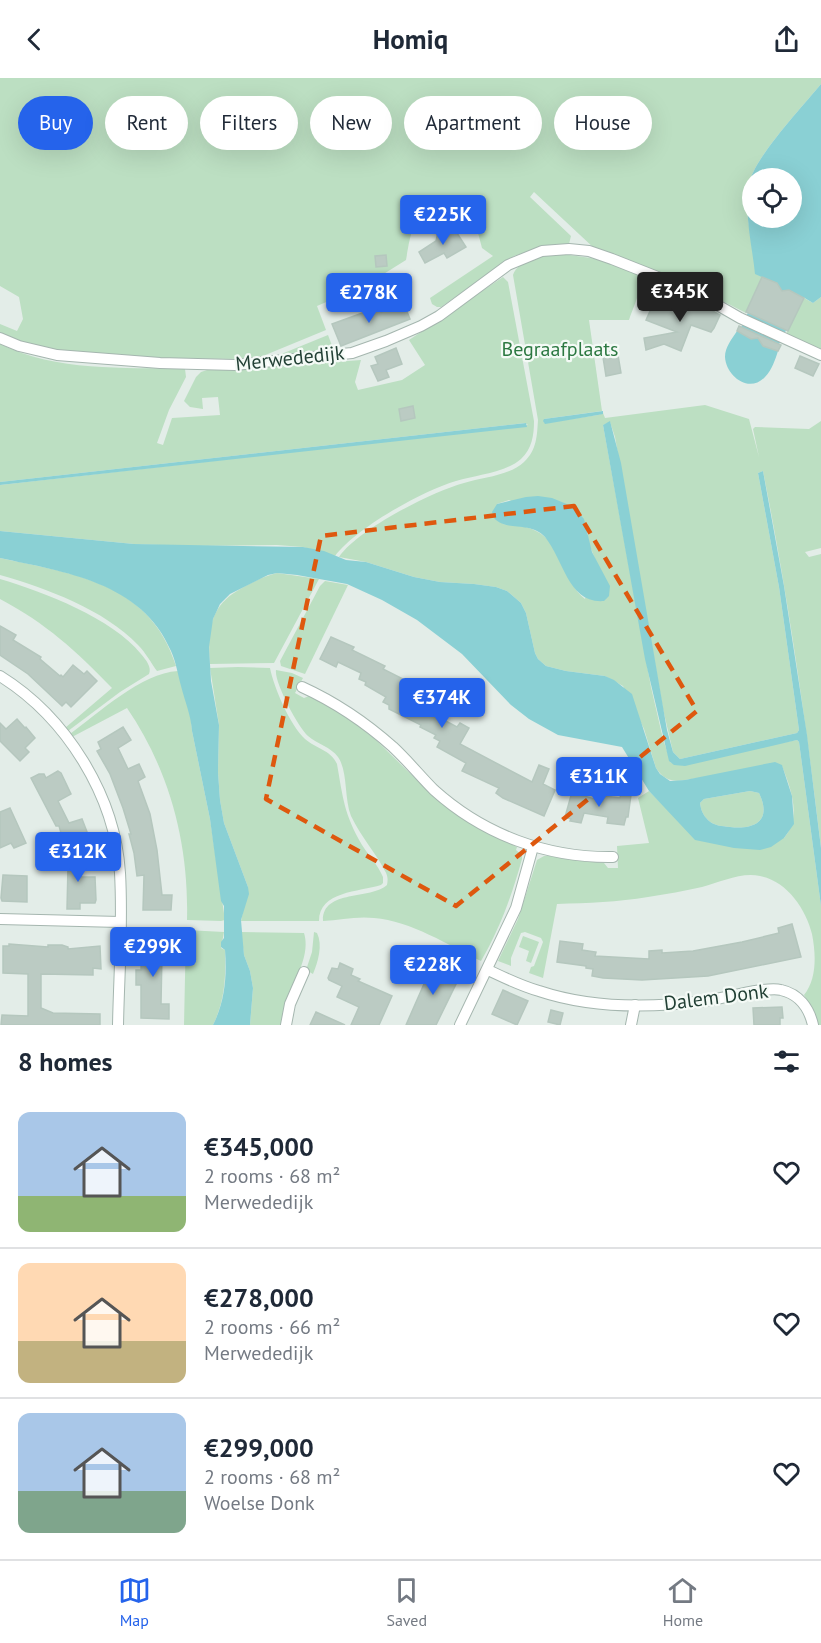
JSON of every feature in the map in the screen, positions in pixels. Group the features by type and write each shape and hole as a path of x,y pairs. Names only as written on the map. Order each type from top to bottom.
{"street":[{"name":"Merwededijk","path":"0,338 19,346 57,355 160,363 235,365 352,353 386,341 439,316 508,265 542,252 569,249 589,251 693,291 740,318 821,355"},
{"path":"0,675 50,717 66,735 94,781 109,820 120,872 118,1025"},
{"path":"302,687 347,711 379,735 435,790 463,812 504,836 533,847 571,855 613,857"},
{"path":"460,1025 516,908 533,847"},
{"path":"0,919 120,922"},
{"name":"Dalem Donk","path":"488,970 540,992 572,999 636,1005 684,1004 779,989 801,1000 809,1012 813,1025"},
{"path":"286,1025 290,1004 304,972"},
{"name":"Dalem Donk","path":"631,1025 636,1005"}],"highlighted area":[{"path":"574,506 697,711 456,906 266,799 321,536"}],"green space":[{"path":"0,78 821,78 821,84 770,145 756,168 742,168 742,228 750,228 762,277 746,313 695,287 595,249 534,192 530,197 571,236 569,244 542,247 514,256 441,307 437,307 432,304 430,298 493,256 482,248 477,229 467,220 453,215 425,211 414,227 406,260 366,285 317,306 326,330 258,358 147,358 64,351 26,343 0,333 0,324 17,331 23,319 19,297 0,286"},
{"name":"Begraafplaats","path":"562,254 598,259 637,273 640,284 629,320 589,320 602,411 544,419 544,423 603,413 605,418 705,405 749,419 759,457 753,429 755,427 809,429 821,421 821,548 805,552 809,557 821,554 821,848 796,659 763,471 758,473 779,587 799,730 797,733 680,759 673,752 663,709 615,437 610,422 603,425 651,687 671,763 797,740 799,742 821,906 821,1025 818,1025 814,1011 804,995 811,982 815,958 812,934 805,915 787,890 770,879 760,876 738,876 696,888 637,899 557,904 543,978 529,973 543,942 541,938 525,932 521,933 511,958 511,966 498,961 518,919 537,860 550,856 604,863 608,868 618,868 617,846 649,843 638,798 649,791 682,824 784,838 793,821 794,812 789,784 782,766 680,781 669,779 656,768 644,729 623,686 605,676 546,666 535,653 526,613 521,603 507,591 496,587 440,582 414,577 366,562 339,557 361,535 396,513 450,488 496,476 518,467 532,452 538,420 513,275 521,265 527,262","holes":["509,500 587,530 589,544 596,561 585,599 572,583 552,544 536,531 503,524 497,504"]},
{"path":"503,277 508,282 534,421 533,437 528,451 521,459 507,468 456,481 408,502 358,534 335,556 303,547 277,545 134,544 0,531 0,485 528,425 525,423 0,482 0,344 22,353 67,364 114,368 185,369 186,377 169,410 157,443 163,445 172,418 220,415 218,397 202,398 203,409 190,407 184,401 201,372 361,360 355,382 358,390 402,380 425,365 409,340"},
{"path":"821,297 821,349 786,334 804,298 813,303"},
{"path":"328,335 334,351 279,355"},
{"path":"0,558 81,577 106,586 128,599 148,616 164,638 176,666 157,671 138,645 109,621 74,602 36,586 0,575"},
{"path":"277,573 319,579 274,663 210,664 210,629 223,602 246,586"},
{"path":"0,579 56,599 113,629 147,661 149,674 120,692 68,731 65,728 112,688 60,639 17,608 0,599"},
{"path":"325,581 348,585 305,674 281,666 280,661 320,586"},
{"path":"210,668 270,668 283,706 299,733 334,759 351,824 383,877 381,885 333,898 321,911 319,921 241,921 248,887 224,823 220,800 219,725"},
{"path":"276,670 303,678 295,693 304,698 309,696 344,715 375,739 431,794 474,825 517,847 516,850 522,855 522,859 514,885 500,924 481,961 429,935 388,920 361,917 323,921 325,911 330,904 380,890 387,885 388,880 381,864 351,816 345,777 338,757 304,731 283,694"},
{"path":"178,671 191,718 210,819 225,920 221,921 187,920 185,864 174,809 155,757 127,708 72,737 70,734 135,686 164,673"},
{"path":"750,791 759,793 764,810 759,821 754,825 739,828 718,825 710,822 702,812 700,803 704,799"},
{"path":"186,930 224,932 221,948 225,950 224,988 213,1025 184,1025"},
{"path":"241,932 304,933 306,944 301,967 286,1002 281,1025 250,1025 253,988 244,955"},
{"path":"314,932 319,938 320,948 313,974 306,970 312,952"},
{"path":"523,936 539,942 531,963 526,961 529,951 519,947"}],"water":[{"path":"821,84 821,297 813,303 803,297 776,350 778,351 770,371 759,382 752,384 739,380 729,371 725,353 737,331 739,332 764,278 755,274 749,228 802,228 802,168 756,168 770,145"},
{"path":"603,411 603,414 545,424 543,421 544,419"},
{"path":"610,421 621,463 667,730 673,752 680,759 797,733 799,730 779,587 758,473 763,471 784,586 807,735 821,848 821,906 797,740 685,766 674,765 669,761 645,659 603,425"},
{"path":"526,423 527,427 0,485 0,482"},
{"path":"538,496 552,498 574,507 584,519 592,552 610,586 609,596 604,601 582,596 568,579 552,546 539,532 505,525 494,518 492,512 497,504"},
{"path":"0,531 134,544 303,547 324,551 346,560 366,562 414,577 440,582 496,587 507,591 521,603 526,613 535,653 546,666 605,676 632,694 660,774 670,781 685,780 775,762 782,765 792,796 794,824 784,838 771,847 760,850 734,848 695,840 649,791 622,747 558,735 529,719 511,705 462,654 417,620 382,600 347,584 297,575 277,573 268,575 230,594 220,604 213,619 209,647 211,681 219,725 220,800 224,823 248,887 249,894 241,920 244,955 253,988 250,1025 213,1025 223,998 226,969 225,950 221,947 224,938 224,906 221,901 210,819 190,719 171,651 158,628 141,609 121,595 75,575 0,558","holes":["750,791 759,793 763,802 762,816 754,825 747,827 715,825 706,818 701,808 700,803 704,799"]}],"building":[{"path":"455,230 466,247 447,258 444,253 425,263 419,252 436,241 438,232 449,234"},
{"path":"386,255 387,266 376,267 375,256"},
{"path":"762,277 777,283 782,291 789,290 804,298 788,331 746,312"},
{"path":"686,296 720,315 714,328 711,332 691,325 681,351 664,344 646,350 644,338 677,332 646,320 651,309 656,308 656,303 679,312"},
{"path":"404,304 410,319 341,346 332,324 379,307 381,312"},
{"path":"739,326 781,345 778,351 763,346 758,338 751,339 737,331"},
{"path":"396,348 402,364 386,370 389,377 378,381 371,366 378,364 375,357"},
{"path":"617,349 621,373 606,376 602,351"},
{"path":"800,356 819,364 813,376 795,368"},
{"path":"413,406 415,418 401,421 399,409"},
{"path":"0,626 16,635 13,640 41,657 40,659 60,676 63,677 73,665 84,674 87,671 97,681 71,707 66,702 62,706 28,674 0,655"},
{"path":"331,637 354,647 352,650 385,666 383,669 405,680 403,683 411,686 409,690 442,704 436,716 457,727 460,723 469,728 460,744 532,782 539,765 549,769 543,784 555,790 544,816 503,798 496,793 499,788 462,771 466,763 437,747 440,741 434,738 436,735 389,709 389,705 383,702 386,697 359,679 361,673 338,662 336,667 320,659"},
{"path":"17,719 35,738 25,748 29,752 20,761 0,741 0,723 6,729"},
{"path":"123,727 131,740 118,748 128,769 139,764 145,777 138,781 150,814 162,895 172,895 171,910 143,910 144,875 137,876 129,834 131,834 123,808 110,774 97,751 101,749 98,742"},
{"path":"58,771 71,794 58,801 69,823 82,819 90,844 66,850 59,826 56,826 31,778 44,774 46,778"},
{"path":"572,792 603,802 604,796 620,798 621,794 631,795 628,817 624,825 607,823 608,817 584,813 581,823 570,821 571,819 565,817"},
{"path":"10,808 26,843 14,848 11,843 0,848 0,812"},
{"path":"76,848 81,865 81,877 95,877 96,900 95,903 80,903 80,909 67,909 68,867 63,851"},
{"path":"3,875 27,876 27,902 2,901"},
{"path":"792,924 801,957 708,976 642,980 603,978 592,976 593,969 586,968 586,966 557,962 560,941 583,944 582,950 596,952 595,956 649,959 649,951 662,950 662,953 693,951 742,942 779,933 778,928"},
{"path":"142,938 171,939 170,954 162,954 161,1004 169,1004 169,1019 141,1018 141,985 136,985 136,970 141,970"},
{"path":"9,944 48,947 48,945 62,945 68,949 100,946 101,969 93,968 93,975 41,974 41,1008 53,1013 100,1014 100,1025 1,1025 2,1015 28,1016 28,974 3,973 3,946 9,946"},
{"path":"435,959 447,964 445,970 458,976 458,980 436,1025 406,1025"},
{"path":"340,963 353,969 351,975 360,979 358,981 392,996 379,1025 351,1025 359,1007 337,997 342,986 328,978 332,968 338,969"},
{"path":"503,990 528,1001 517,1025 492,1014"},
{"path":"782,1007 783,1018 780,1018 780,1025 754,1025 753,1008"},
{"path":"551,1010 563,1013 560,1025 548,1022"},
{"path":"316,1012 345,1025 310,1025"}]}
